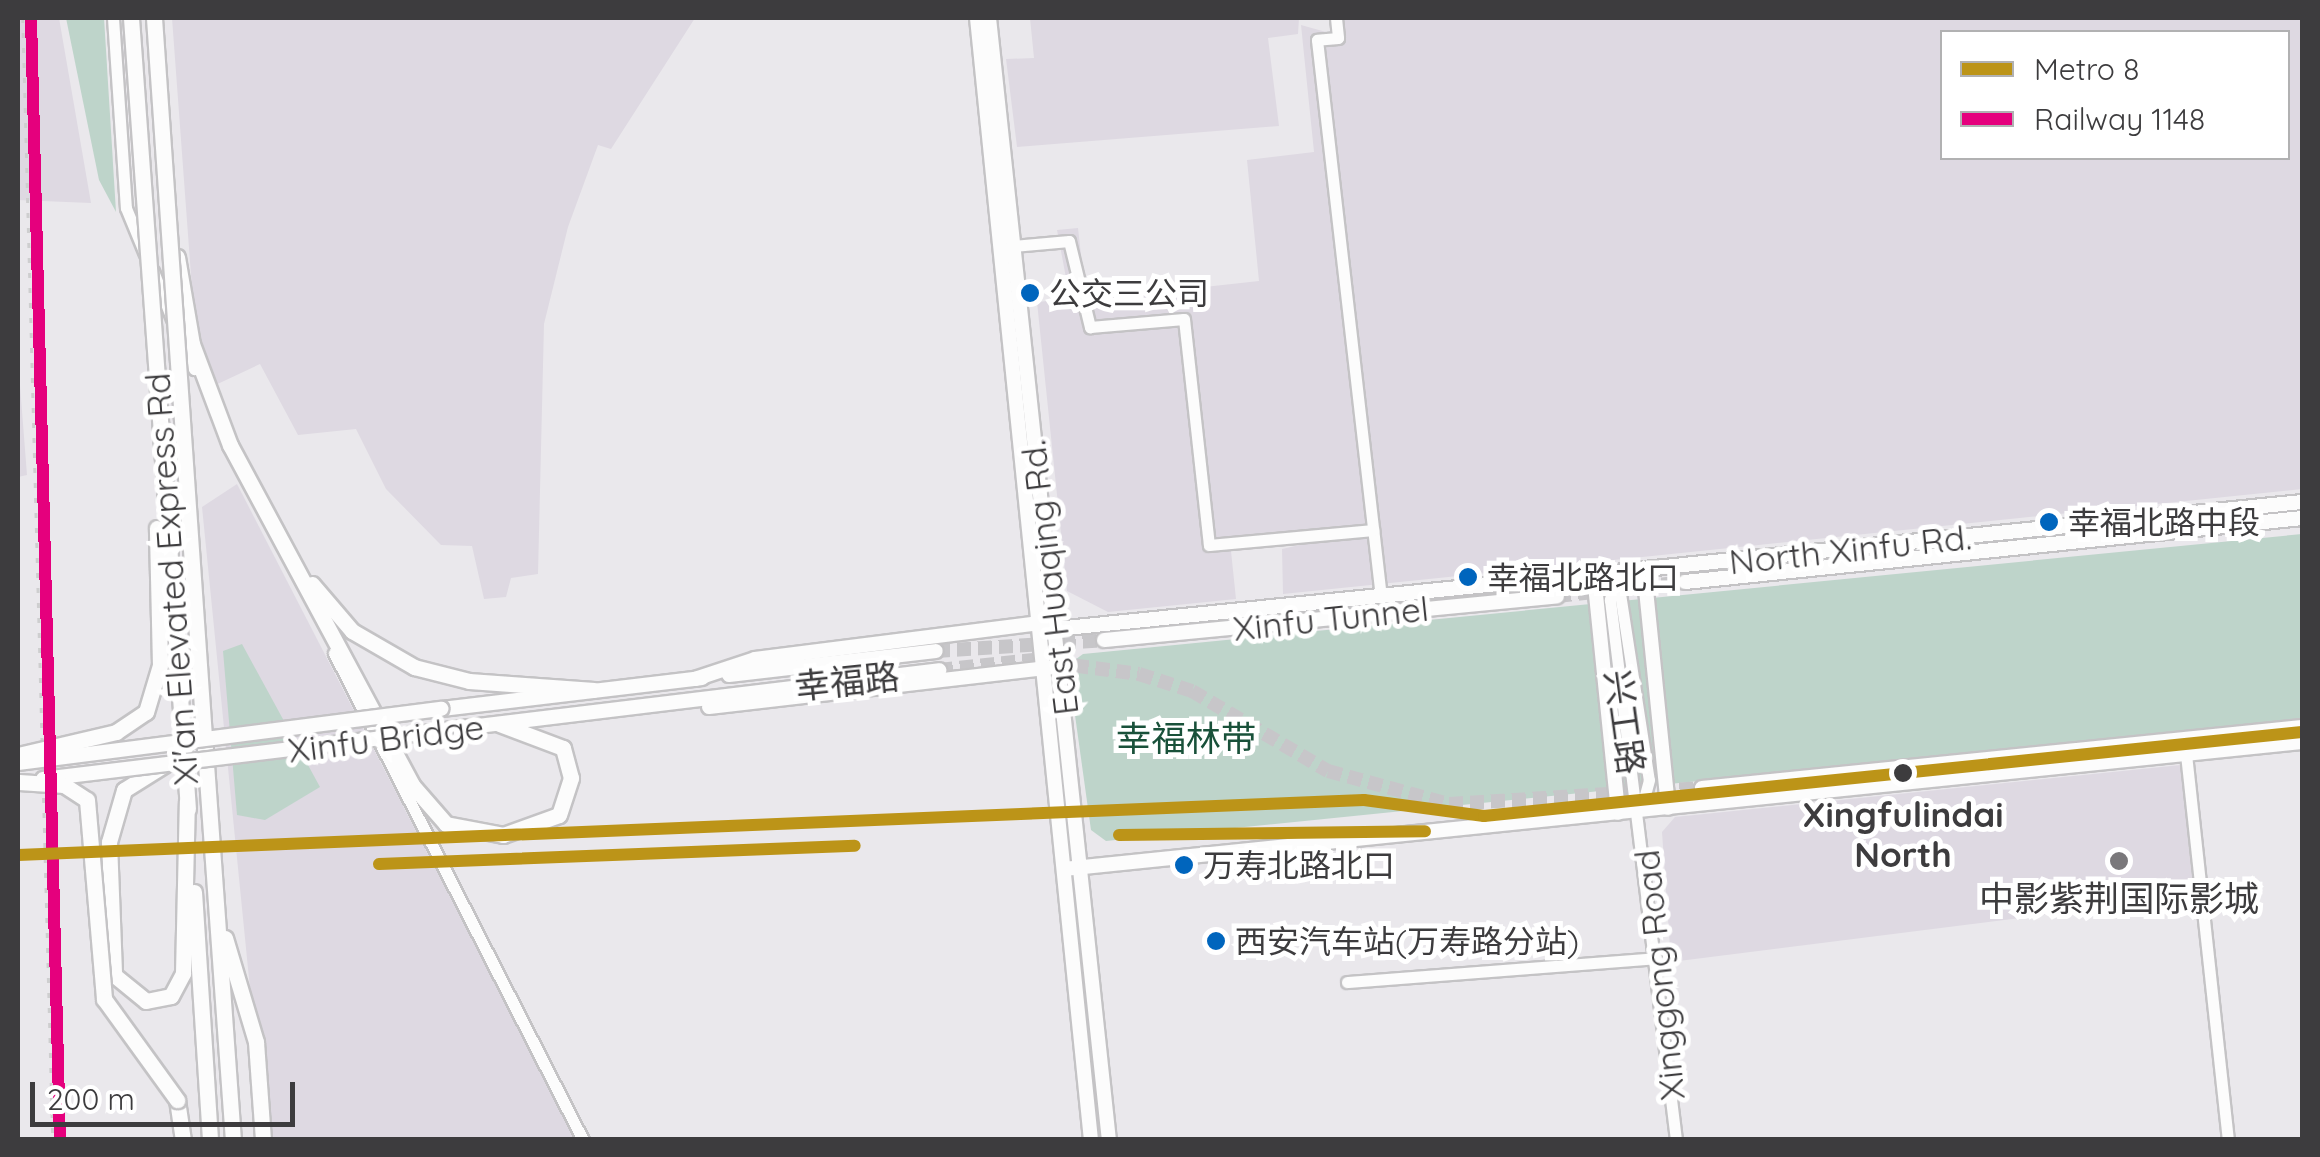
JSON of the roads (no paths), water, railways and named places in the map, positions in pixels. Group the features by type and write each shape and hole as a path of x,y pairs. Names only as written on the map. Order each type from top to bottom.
{"highway":[{"name":"Xi'an Elevated Express Rd","path":"131,18 210,1140"},
{"name":"Xi'an Elevated Express Rd","path":"154,18 232,1140"},
{"path":"165,177 204,384 285,551 412,786 446,824 503,834 559,814 571,778 563,748 500,724"},
{"path":"18,754 125,729 156,692 155,379"},
{"path":"285,551 352,630 414,667 503,686 594,690"},
{"path":"164,765 132,782 114,812 112,962 121,989 151,1002 176,993 184,964 188,801"},
{"path":"18,782 64,785 87,800 104,999 178,1100 183,1140"},
{"path":"218,920 256,1042 263,1140"}],"main road":[{"name":"East Huaqing Rd.","path":"973,18 984,77 1040,623 1053,667 1081,868 1109,1140"},
{"name":"East Huaqing Rd.","path":"992,18 1056,629 1053,667 1064,869 1091,1140"},
{"name":"North Xinfu Rd.","path":"1040,623 1056,629 2302,502"},
{"path":"1685,582 2302,518"},
{"path":"2026,530 2065,542"},
{"path":"1644,570 1668,808"},
{"path":"1594,576 1618,813"},
{"name":"Xinfu Tunnel","path":"1104,640 1557,596"},
{"path":"753,666 1040,623"},
{"name":"幸福路","path":"753,666 936,651"},
{"name":"Xinfu Bridge","path":"18,763 695,679 753,666"},
{"path":"613,710 792,698 1053,667"},
{"name":"幸福路","path":"754,691 940,670"},
{"name":"Xinfu Bridge","path":"18,782 754,691"},
{"path":"1702,788 2302,728"},
{"path":"1064,869 2302,742"},
{"path":"2090,764 2135,744"}],"street":[{"path":"113,18 126,208 194,370"},
{"path":"1336,18 1338,38 1318,40 1381,597"},
{"path":"1013,246 1069,241 1090,327 1184,319 1209,545 1373,530"},
{"name":"兴工路","path":"1617,573 1649,780 1642,810"},
{"path":"332,650 582,1140"},
{"path":"2186,754 2228,1140"},
{"name":"Xinggong Road","path":"1642,810 1676,1140"},
{"path":"1347,982 1656,958"}],"tunnel":[{"path":"1557,596 1685,582"},
{"path":"936,651 1104,640"},
{"path":"939,670 1033,660 1139,674 1192,691 1328,771 1449,804 1702,788"}],"railway":[{"path":"23,18 53,1140"}],"metro line":[{"name":"8","path":"18,855 1364,800 1484,816 2302,732"},
{"name":"8","path":"1119,835 1425,831"},
{"name":"8","path":"379,864 855,846"}],"rail line":[{"name":"1148","path":"31,18 60,1140"}],"place":[{"name":"公交三公司","path":"1030,293"},
{"name":"幸福北路中段","path":"2049,522"},
{"name":"幸福北路北口","path":"1468,577"},
{"name":"Xingfulindai North","path":"1903,773"},
{"name":"中影紫荆国际影城","path":"2119,861"},
{"name":"万寿北路北口","path":"1184,865"},
{"name":"西安汽车站(万寿路分站)","path":"1216,941"}],"park label":[{"name":"幸福林带","path":"1186,738"}]}
